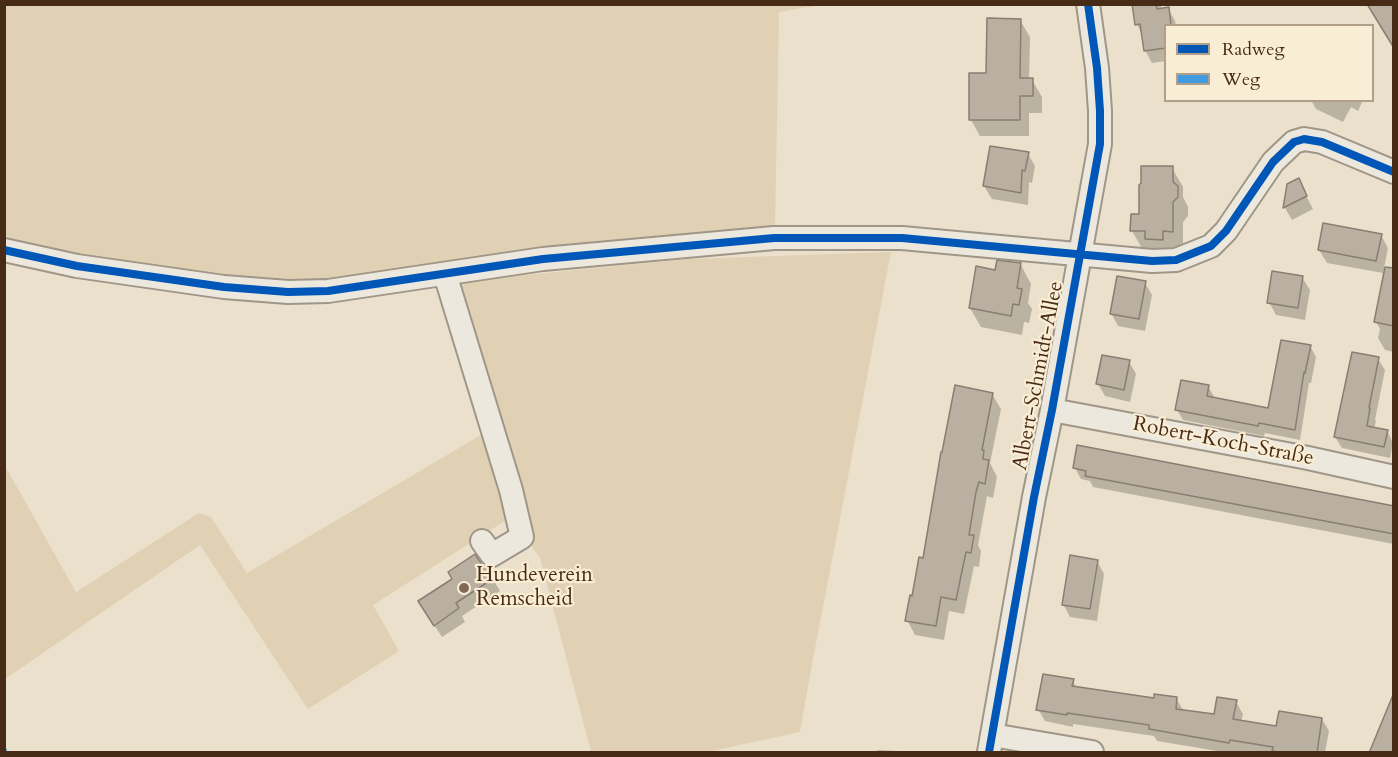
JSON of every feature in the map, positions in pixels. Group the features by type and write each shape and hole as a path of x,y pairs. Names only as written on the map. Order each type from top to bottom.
{"street":[{"name":"Albert-Schmidt-Allee","path":"990,744 1100,144 1097,68 1088,4"},
{"path":"4,250 77,266 224,287 288,292 328,291 543,259 774,238 902,238 1152,261 1176,260 1211,246 1226,231 1273,162 1294,142 1304,139 1322,142 1394,172"},
{"path":"445,274 511,490 522,537 492,555 482,541"},
{"name":"Robert-Koch-Straße","path":"1052,410 1308,458 1394,477"},
{"path":"990,744 1092,753"}],"shaded area":[{"path":"5,5 820,5 779,12 775,228 327,284 220,280 5,243"},
{"path":"891,252 800,732 708,752 591,752 540,558 511,517 373,605 399,651 308,709 200,545 5,679 4,464 76,592 199,513 211,517 247,573 486,432 442,291 463,281 690,259"}],"building":[{"path":"1132,4 1156,4 1157,9 1169,7 1171,24 1164,24 1164,48 1144,51 1140,24 1135,25"},
{"path":"1367,4 1394,4 1394,48"},
{"path":"987,18 1021,19 1020,78 1033,78 1033,96 1020,96 1020,120 969,120 969,73 986,73"},
{"path":"990,146 1029,152 1025,171 1022,170 1021,193 983,186"},
{"path":"1141,166 1173,166 1173,182 1178,186 1178,197 1173,202 1173,232 1163,231 1163,240 1145,239 1145,231 1130,231 1131,214 1139,214"},
{"path":"1299,178 1307,196 1283,208 1287,184"},
{"path":"1323,223 1382,234 1376,261 1318,250"},
{"path":"997,260 1021,263 1017,288 1022,289 1019,305 1013,304 1011,316 969,308 976,266 995,270"},
{"path":"1385,267 1394,268 1394,326 1374,322"},
{"path":"1272,271 1303,276 1298,308 1267,303"},
{"path":"1117,276 1146,281 1139,319 1110,314"},
{"path":"1281,340 1311,345 1304,372 1295,430 1259,423 1258,426 1175,410 1181,380 1209,385 1207,396 1268,408"},
{"path":"1352,352 1379,357 1367,426 1388,430 1384,447 1334,437"},
{"path":"1102,355 1130,360 1124,390 1096,384"},
{"path":"955,385 993,393 982,450 984,450 983,459 989,460 985,484 979,482 976,492 969,535 974,535 971,553 966,552 956,600 941,597 936,626 905,621 919,557 923,558"},
{"path":"1077,445 1394,506 1394,534 1085,476 1086,471 1073,468"},
{"name":"Hundeverein Remscheid","path":"475,554 494,578 456,603 459,608 434,626 418,601 452,579 448,572"},
{"path":"1070,555 1098,560 1090,609 1062,605"},
{"path":"1043,674 1074,679 1072,686 1154,698 1154,694 1177,697 1176,709 1214,714 1217,697 1237,700 1233,719 1276,726 1279,711 1322,718 1317,753 1284,753 1272,751 1273,747 1230,740 1229,743 1149,729 1149,725 1036,710"},
{"path":"1393,695 1394,753 1369,753"}],"cycle path":[{"path":"989,752 1100,144 1097,68 1088,4"},
{"path":"4,250 77,266 224,287 288,292 328,291 543,259 774,238 902,238 1152,261 1176,260 1211,246 1226,231 1273,162 1294,142 1304,139 1322,142 1394,172"}],"place":[{"name":"Hundeverein Remscheid","path":"464,588"}]}
